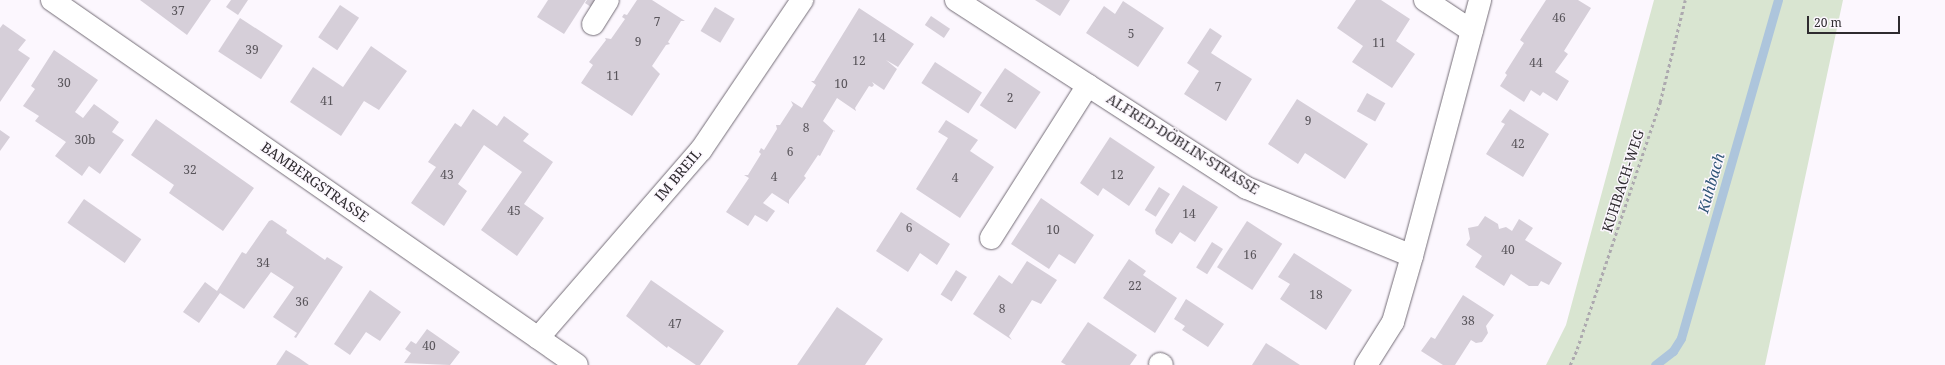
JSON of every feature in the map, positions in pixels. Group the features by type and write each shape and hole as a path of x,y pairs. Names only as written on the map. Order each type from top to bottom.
{"street":[{"name":"BAMBERGSTRASSE","path":"52,0 577,365"},
{"path":"593,24 608,0"},
{"name":"IM BREIL","path":"538,338 700,150 802,0"},
{"name":"ALFRED-DÖBLIN-STRASSE","path":"956,0 1247,188 1412,256"},
{"path":"1425,0 1472,31"},
{"path":"1366,365 1393,322 1480,0"},
{"path":"991,238 1088,85"}],"path":[{"name":"KUHBACH-WEG","path":"1570,365 1578,350 1660,102 1685,0"}],"green space":[{"path":"1654,0 1843,0 1765,365 1546,365 1566,325"}],"building":[{"path":"140,0 211,0 187,35"},
{"path":"231,0 248,0 238,15 226,7"},
{"path":"548,0 586,0 564,34 537,17"},
{"path":"587,0 605,0 597,11 585,3"},
{"path":"637,0 652,0 685,21 681,21 668,42 670,44 666,45 652,66 660,74 632,116 581,83 593,65 589,62 606,40 605,38 611,39 625,19 622,17 624,14 627,15"},
{"path":"1035,0 1070,0 1060,16"},
{"path":"1356,0 1381,0 1410,19 1396,41 1415,54 1392,88 1352,62 1363,46 1337,28"},
{"path":"1546,0 1578,0 1591,8 1564,51 1568,54 1555,72 1569,81 1557,101 1543,92 1540,96 1531,90 1524,102 1500,86 1507,75 1505,73 1524,43 1520,40"},
{"path":"1123,1 1164,28 1138,67 1086,33 1104,6 1115,14"},
{"path":"340,5 359,18 337,50 318,37"},
{"path":"715,7 735,19 720,43 701,31"},
{"path":"859,8 914,44 898,67 886,60 897,69 884,90 872,82 874,85 872,87 869,86 855,108 856,111 837,98 823,121 834,131 820,156 818,155 804,176 806,178 789,200 789,204 772,193 763,203 775,211 767,222 755,215 748,226 726,212 749,178 744,175 748,175 761,154 759,152 761,148 764,150 777,129 776,125 780,125 793,105 791,101 802,108 816,85 811,81 814,81"},
{"path":"931,16 950,29 944,38 925,25"},
{"path":"240,18 283,46 261,79 218,52"},
{"path":"3,24 26,40 18,50 30,58 0,102 0,28"},
{"path":"1210,28 1222,36 1211,53 1252,79 1226,121 1184,94 1199,71 1187,63"},
{"path":"371,46 407,71 379,110 364,101 341,136 290,102 313,67 343,87"},
{"path":"54,50 98,80 75,112 83,118 94,104 119,122 112,132 124,140 100,174 89,166 82,176 55,156 66,142 35,121 39,116 23,106 35,89 31,86"},
{"path":"935,62 982,92 968,113 921,83"},
{"path":"1005,68 1041,92 1015,129 980,105"},
{"path":"1367,93 1385,103 1375,122 1357,111"},
{"path":"1297,99 1368,144 1345,179 1305,153 1298,164 1268,144"},
{"path":"473,109 497,126 504,116 529,134 523,141 553,162 524,204 544,218 517,256 481,230 522,172 484,145 458,184 467,191 444,226 411,203 436,167 428,162 455,123 461,127"},
{"path":"1510,109 1549,134 1523,177 1486,154 1505,124 1501,122"},
{"path":"156,119 254,188 223,231 169,193 174,185 131,155"},
{"path":"946,120 978,140 970,151 994,167 960,218 916,189 948,138 938,132"},
{"path":"0,130 10,137 0,151"},
{"path":"1110,137 1155,167 1129,206 1103,188 1098,196 1080,183"},
{"path":"1183,185 1218,207 1195,242 1180,232 1172,244 1156,234 1155,230"},
{"path":"1159,187 1170,194 1156,217 1145,210"},
{"path":"1041,198 1094,235 1075,264 1059,254 1049,269 1011,244"},
{"path":"84,199 141,239 125,263 67,223"},
{"path":"901,212 950,244 937,265 920,253 908,272 876,251"},
{"path":"1485,216 1498,224 1499,229 1506,227 1512,231 1519,219 1533,228 1525,240 1562,263 1549,285 1541,281 1538,286 1529,286 1511,274 1504,286 1475,267 1482,256 1466,245 1470,239 1468,228 1478,226"},
{"path":"272,220 287,230 286,233 325,260 327,257 343,267 296,338 294,337 297,333 273,317 294,287 271,272 244,309 220,293 199,323 183,312 205,282 217,291 242,252 246,254 269,221"},
{"path":"1247,221 1282,244 1252,290 1217,267"},
{"path":"1212,242 1223,249 1207,274 1196,267"},
{"path":"1294,253 1352,290 1326,330 1280,299 1290,284 1278,277"},
{"path":"1129,259 1146,271 1143,275 1177,298 1155,333 1103,298"},
{"path":"1027,261 1057,280 1041,304 1032,300 1009,336 1012,340 973,314 999,275 1012,284"},
{"path":"956,270 967,277 952,301 941,295"},
{"path":"651,280 724,331 700,365 696,365 668,346 667,348 626,316"},
{"path":"370,290 401,312 380,341 366,332 350,355 334,344"},
{"path":"1463,295 1494,315 1486,326 1488,333 1482,342 1476,343 1471,340 1455,365 1443,365 1421,351 1431,337 1435,339"},
{"path":"1186,299 1224,324 1208,347 1182,330 1185,326 1174,319"},
{"path":"837,307 883,339 865,365 797,365"},
{"path":"1088,322 1137,355 1130,365 1066,365 1061,362"},
{"path":"427,329 460,352 450,365 404,363 411,353 405,349 411,341 416,344"},
{"path":"1266,343 1300,365 1252,365"},
{"path":"286,350 299,358 309,365 276,365"}],"waterway":[{"name":"Kuhbach","path":"1655,365 1673,351 1681,338 1778,0"}]}
